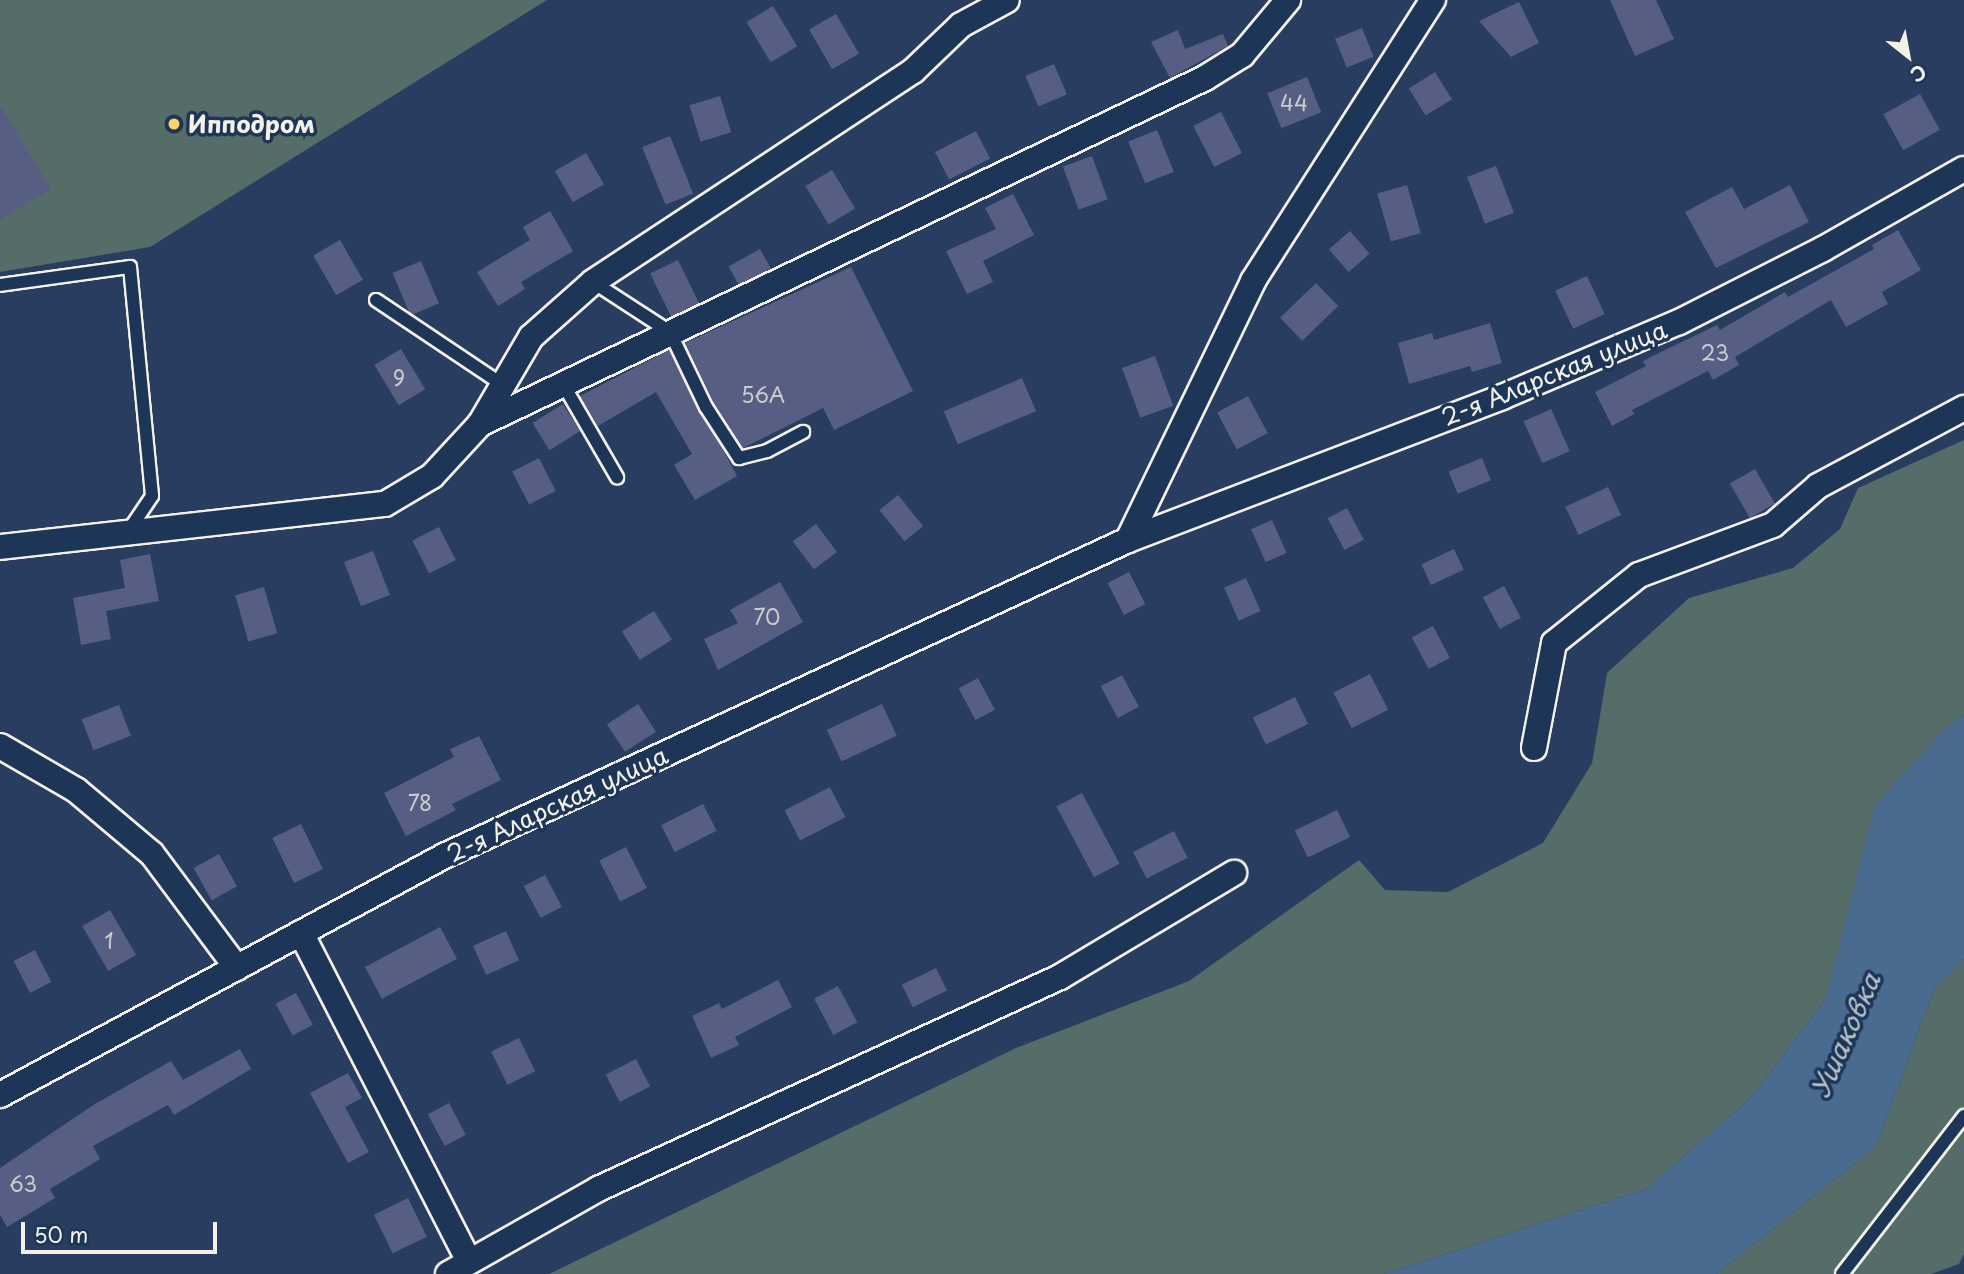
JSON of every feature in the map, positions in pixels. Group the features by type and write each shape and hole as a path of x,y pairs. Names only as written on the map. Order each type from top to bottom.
{"street":[{"path":"0,547 385,504 432,477 480,424 531,337 593,282 912,71 961,25 1007,0"},
{"path":"480,424 1205,78 1242,55 1288,0"},
{"path":"1128,540 1253,281 1433,0"},
{"name":"2-я Аларская улица","path":"0,1096 444,856 1128,540 1502,397 1679,322 1823,249 1964,169"},
{"path":"1534,748 1554,643 1639,575 1773,525 1818,486 1964,408"},
{"path":"0,746 76,790 152,854 237,968"},
{"path":"301,933 459,1268 598,1189 1060,977 1234,873"}],"lane":[{"path":"0,285 130,267 152,496 127,534"},
{"path":"593,282 670,332 706,407 739,458 767,451 803,432"},
{"path":"376,300 503,385"},
{"path":"563,384 617,477"},
{"path":"1842,1274 1964,1116"}],"green space":[{"name":"Ипподром","path":"0,0 547,0 150,247 0,272"},
{"path":"1964,440 1964,715 1946,728 1846,928 1826,999 1750,1099 1646,1189 1384,1274 549,1274 1016,1048 1189,981 1359,860 1385,890 1448,892 1543,843 1592,763 1607,673 1689,598 1793,568 1840,529 1858,488"},
{"path":"1964,959 1964,1254 1959,1264 1931,1274 1716,1274 1876,1146 1934,989"}],"water":[{"name":"Ушаковка","path":"1964,715 1964,959 1934,989 1876,1146 1716,1274 1384,1274 1646,1189 1750,1099 1826,999 1875,805 1946,728"}],"building":[{"path":"1610,0 1656,0 1674,39 1635,56"},
{"path":"1519,2 1539,43 1511,57 1479,21"},
{"path":"773,6 797,46 771,62 746,22"},
{"path":"836,14 859,54 832,69 809,30"},
{"path":"1362,28 1374,57 1347,68 1335,39"},
{"path":"1178,30 1185,49 1223,34 1228,46 1170,78 1151,42"},
{"path":"1054,64 1067,94 1038,106 1025,76"},
{"path":"1435,72 1452,99 1426,116 1409,88"},
{"path":"1307,77 1321,112 1281,128 1267,93"},
{"path":"1920,94 1940,130 1903,150 1883,114"},
{"path":"720,96 731,132 701,142 689,105"},
{"path":"0,105 51,189 0,220"},
{"path":"1221,112 1242,153 1214,167 1193,126"},
{"path":"1157,130 1174,172 1145,183 1128,142"},
{"path":"976,131 990,159 949,180 935,152"},
{"path":"670,136 693,193 665,205 642,147"},
{"path":"586,153 604,184 573,202 555,171"},
{"path":"1092,156 1108,199 1079,210 1063,167"},
{"path":"1496,166 1514,213 1485,224 1467,177"},
{"path":"832,170 855,209 829,225 805,186"},
{"path":"1407,185 1421,233 1391,242 1377,194"},
{"path":"1790,185 1809,222 1716,268 1685,212 1732,187 1744,209"},
{"path":"1013,194 1034,235 983,261 993,282 967,294 946,251 996,229 985,208"},
{"path":"550,211 573,251 521,282 525,289 498,306 477,272 530,240 523,227"},
{"path":"1898,230 1921,270 1882,292 1888,304 1846,327 1831,300 1735,357 1739,365 1713,380 1708,371 1632,410 1634,414 1612,426 1595,392 1646,366 1643,361 1665,350 1717,325 1720,330 1785,292 1788,297 1874,249 1872,245"},
{"path":"1350,231 1370,254 1349,272 1329,249"},
{"path":"340,240 363,280 336,295 313,256"},
{"path":"760,249 771,269 740,287 729,266"},
{"path":"678,260 699,303 671,317 650,274"},
{"path":"421,261 439,303 410,315 392,273"},
{"path":"851,267 913,391 834,430 823,408 743,448 714,403 685,343"},
{"path":"1587,276 1605,314 1573,329 1555,291"},
{"path":"1316,283 1338,306 1302,341 1280,318"},
{"path":"1490,323 1502,363 1472,372 1470,366 1409,384 1398,343 1432,333 1434,340"},
{"path":"401,349 425,389 399,405 374,365"},
{"path":"669,350 737,476 695,500 674,465 692,454 656,392 598,426 580,396"},
{"path":"1155,356 1173,406 1140,418 1122,368"},
{"path":"1022,378 1036,411 958,444 944,411"},
{"path":"1248,396 1268,433 1237,450 1217,412"},
{"path":"563,404 580,431 549,450 532,423"},
{"path":"1551,409 1570,451 1542,463 1524,421"},
{"path":"539,458 556,491 529,505 512,472"},
{"path":"1482,458 1491,480 1458,494 1449,471"},
{"path":"1755,469 1775,504 1750,518 1730,484"},
{"path":"1608,487 1621,515 1579,535 1565,507"},
{"path":"898,495 923,526 905,541 879,510"},
{"path":"1347,508 1364,540 1344,550 1328,518"},
{"path":"1272,520 1287,553 1266,562 1251,529"},
{"path":"816,524 837,552 814,569 793,541"},
{"path":"439,527 456,560 429,574 412,541"},
{"path":"1454,549 1464,570 1431,585 1421,564"},
{"path":"373,551 390,595 361,606 344,562"},
{"path":"150,554 159,601 106,611 111,639 81,645 73,598 125,588 120,560"},
{"path":"1129,572 1145,604 1124,615 1108,583"},
{"path":"1246,578 1261,611 1239,621 1224,588"},
{"path":"780,582 803,622 718,670 704,639 738,623 730,610"},
{"path":"1504,586 1521,618 1500,629 1483,597"},
{"path":"264,587 277,633 248,641 235,595"},
{"path":"654,611 672,640 640,660 622,631"},
{"path":"1433,626 1450,658 1429,669 1412,637"},
{"path":"1370,674 1388,710 1352,728 1333,693"},
{"path":"1122,675 1139,707 1118,718 1101,686"},
{"path":"978,678 995,710 975,720 959,688"},
{"path":"1295,697 1308,724 1266,745 1253,718"},
{"path":"638,704 656,732 625,752 607,724"},
{"path":"882,704 897,736 842,762 827,730"},
{"path":"119,705 131,736 93,750 82,719"},
{"path":"479,736 501,780 452,804 456,810 406,836 384,793 454,757 450,749"},
{"path":"830,787 845,817 800,840 785,810"},
{"path":"1082,793 1120,864 1094,877 1056,807"},
{"path":"703,804 717,831 675,852 661,825"},
{"path":"1337,810 1350,837 1308,858 1295,831"},
{"path":"301,824 323,869 294,883 272,838"},
{"path":"1174,831 1188,858 1147,879 1133,852"},
{"path":"626,847 647,888 620,902 599,861"},
{"path":"219,854 237,886 212,900 194,868"},
{"path":"545,875 562,907 541,918 524,886"},
{"path":"110,910 136,955 108,971 82,926"},
{"path":"440,927 457,959 382,999 365,967"},
{"path":"506,931 519,960 486,975 473,946"},
{"path":"35,950 51,982 30,993 14,961"},
{"path":"936,968 947,990 913,1007 902,985"},
{"path":"778,980 792,1007 735,1037 739,1045 711,1058 692,1016 719,1003 722,1009"},
{"path":"838,986 857,1022 833,1035 814,999"},
{"path":"296,993 313,1025 293,1036 276,1004"},
{"path":"519,1038 535,1071 507,1085 491,1052"},
{"path":"240,1049 251,1069 174,1115 168,1105 93,1146 100,1159 50,1189 55,1198 7,1227 0,1215 0,1168 95,1104 171,1061 183,1080"},
{"path":"636,1059 650,1087 620,1102 606,1074"},
{"path":"348,1073 362,1098 345,1107 369,1152 348,1163 310,1093"},
{"path":"449,1103 466,1135 445,1146 428,1114"},
{"path":"408,1198 427,1237 393,1253 374,1215"}],"place":[{"name":"Ипподром","path":"174,124"}]}
